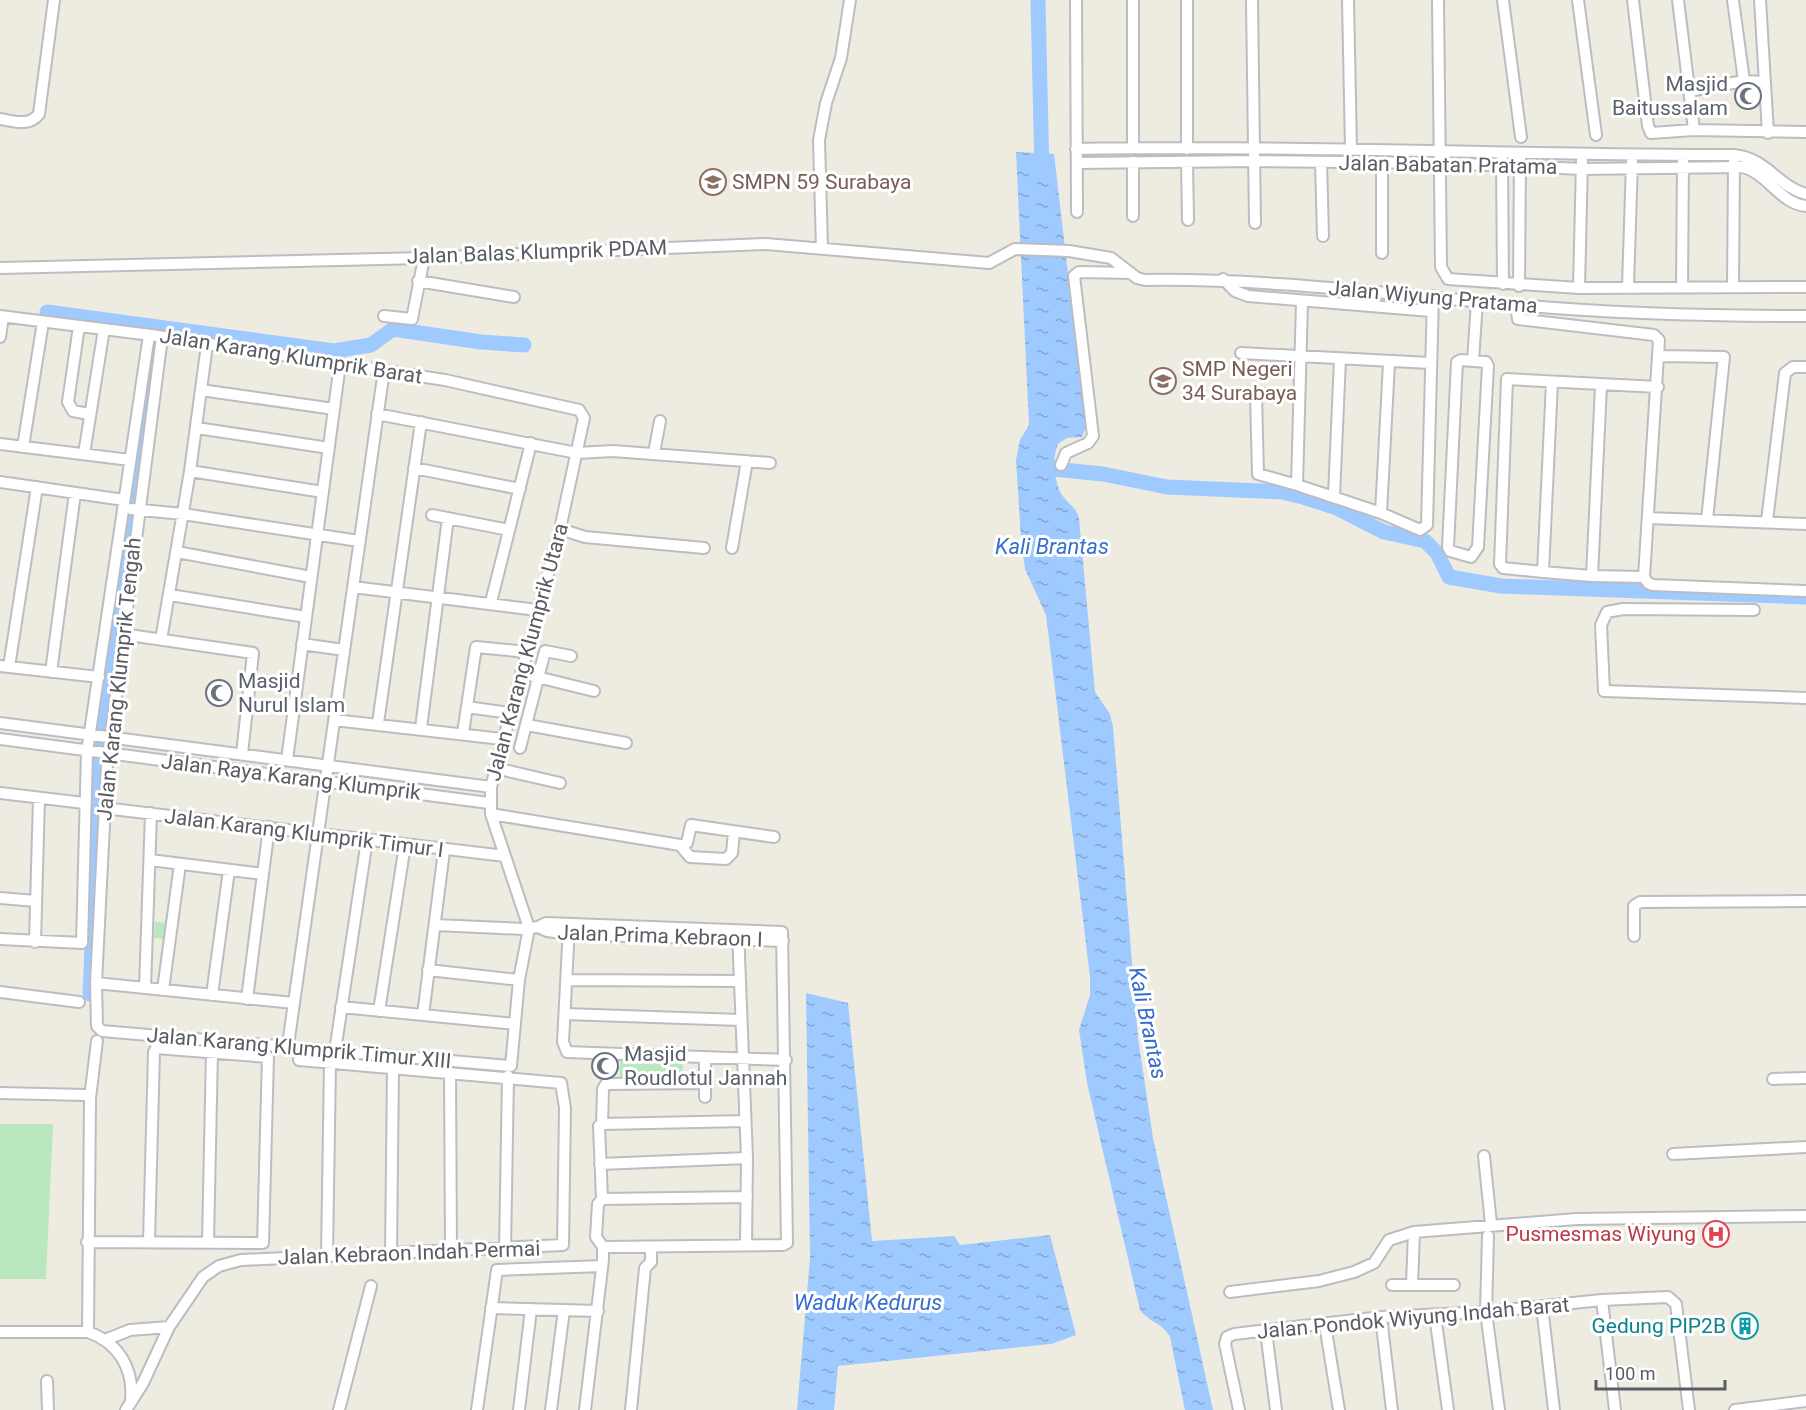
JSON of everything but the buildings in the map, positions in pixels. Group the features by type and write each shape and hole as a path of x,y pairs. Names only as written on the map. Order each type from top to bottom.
{"street":[{"path":"0,119 27,123 35,120 39,114 54,0"},
{"path":"822,248 819,141 826,103 841,58 850,0"},
{"path":"1076,0 1077,212"},
{"path":"1133,0 1133,148"},
{"path":"1187,0 1187,148"},
{"path":"1252,0 1255,223"},
{"path":"1348,0 1351,149"},
{"path":"1438,0 1441,163"},
{"path":"1503,0 1521,137"},
{"path":"1578,0 1596,135"},
{"path":"1633,0 1648,126 1652,133 1694,130 1806,132"},
{"path":"1678,0 1694,130"},
{"path":"1733,0 1744,81"},
{"path":"1760,0 1768,133"},
{"path":"1689,91 1744,81 1764,82"},
{"name":"Jalan Babatan Pratama","path":"1076,149 1254,148 1440,151 1502,160"},
{"path":"1579,288 1583,155"},
{"name":"Jalan Babatan Pratama","path":"1077,163 1255,161 1441,163 1583,155 1734,155 1754,158 1796,190 1806,194"},
{"path":"1628,286 1632,155"},
{"path":"1682,287 1684,155"},
{"path":"1733,287 1734,155"},
{"path":"1502,160 1503,284"},
{"path":"1519,286 1520,160"},
{"name":"Jalan Babatan Pratama","path":"1520,160 1582,169 1748,168 1795,204 1806,206"},
{"path":"1133,162 1133,216"},
{"path":"1187,162 1188,220"},
{"path":"1321,162 1323,237"},
{"path":"1382,163 1382,253"},
{"name":"Jalan Wiyung Pratama","path":"1441,163 1441,267 1448,279 1519,286 1579,288 1806,287"},
{"name":"Jalan Balas Klumprik PDAM","path":"0,268 424,258 732,244 822,248 989,263 1015,249 1069,251"},
{"name":"Jalan Wiyung Pratama","path":"1069,251 1111,258 1145,280 1223,279 1433,296 1477,302 1663,314 1806,316"},
{"path":"384,316 412,319 424,258"},
{"path":"1061,465 1066,453 1088,443 1093,436 1074,276 1079,272 1131,273"},
{"path":"1223,279 1234,291 1248,296 1431,310"},
{"path":"418,281 514,297"},
{"path":"1297,394 1256,394 1258,474 1334,496 1420,530 1427,525 1433,296"},
{"path":"1296,485 1297,394 1302,301"},
{"path":"1473,361 1477,302"},
{"path":"1516,305 1518,319 1654,335 1659,340 1658,387 1644,577"},
{"path":"0,337 1,316"},
{"name":"Jalan Karang Klumprik Barat","path":"1,316 384,370 445,380 579,410"},
{"path":"23,447 42,321"},
{"path":"79,326 68,402 73,411 89,414"},
{"path":"84,454 104,329"},
{"name":"Jalan Karang Klumprik Tengah","path":"96,1022 104,808 98,753 122,634 130,460 155,336"},
{"name":"Jalan Karang Klumprik Tengah","path":"98,753 99,677 129,507 155,336"},
{"path":"161,640 190,471 207,345"},
{"path":"1241,353 1389,363 1430,363"},
{"path":"1659,356 1724,357 1707,520"},
{"path":"1334,496 1340,359"},
{"path":"1473,361 1486,362 1488,366 1478,548 1471,557 1450,551 1448,544 1457,362 1473,361"},
{"path":"1381,513 1389,363"},
{"path":"287,760 340,364"},
{"path":"1767,521 1785,373 1793,367 1806,367"},
{"path":"288,1045 384,370"},
{"path":"1658,387 1601,386 1508,379 1500,564 1503,568 1543,572 1644,577 1653,585 1806,591"},
{"path":"1543,572 1552,382"},
{"path":"1592,576 1601,386"},
{"path":"201,390 334,409"},
{"name":"Jalan Karang Klumprik Utara","path":"505,1250 508,1072 512,1064 519,980 533,928 505,856 491,787 503,770 502,739 510,713 530,675 527,652 537,610 563,530 584,418 579,410"},
{"path":"378,414 577,453 654,453 770,463"},
{"path":"654,453 660,421"},
{"path":"378,723 421,422"},
{"path":"196,428 329,448"},
{"path":"490,602 531,443"},
{"path":"0,444 130,460"},
{"path":"732,548 747,460"},
{"path":"414,468 520,489"},
{"path":"190,471 323,492"},
{"path":"0,482 75,493 129,507 360,541"},
{"path":"37,488 5,666 99,677"},
{"path":"51,672 75,493"},
{"path":"432,515 509,531"},
{"path":"421,728 448,518"},
{"path":"1648,518 1806,524"},
{"path":"563,530 577,534 704,548"},
{"path":"177,552 311,577"},
{"path":"353,586 490,602 537,610"},
{"path":"170,596 306,617"},
{"path":"1754,610 1623,609 1607,612 1601,625 1604,691 1806,698"},
{"path":"122,634 255,654 242,754"},
{"path":"302,644 344,650"},
{"path":"463,733 476,647 527,652"},
{"path":"520,748 527,725 530,675 546,650 571,656"},
{"path":"530,675 594,692"},
{"path":"467,706 510,713"},
{"path":"334,720 378,723 502,739"},
{"name":"Jalan Raya Karang Klumprik","path":"0,723 491,787"},
{"path":"527,725 626,743"},
{"name":"Jalan Raya Karang Klumprik","path":"0,739 325,782 680,844 690,856 726,859 732,853 734,832"},
{"path":"0,939 82,943 84,803 98,753"},
{"path":"503,770 561,783"},
{"path":"0,793 84,803"},
{"path":"35,942 39,798"},
{"name":"Jalan Karang Klumprik Timur I","path":"104,808 318,833 444,851 505,856"},
{"path":"144,988 151,813"},
{"path":"680,844 687,843 690,825 774,837"},
{"path":"246,999 269,827"},
{"path":"335,1051 367,840"},
{"path":"379,1011 405,845"},
{"path":"423,1015 444,851"},
{"path":"150,861 263,874"},
{"path":"163,990 180,864"},
{"path":"212,995 229,870"},
{"path":"0,898 36,901"},
{"path":"1634,936 1634,906 1640,902 1806,901"},
{"name":"Jalan Prima Kebraon I","path":"435,925 533,928 546,923 569,930 781,936 786,1060"},
{"path":"569,930 563,1042 567,1052 705,1059 786,1060"},
{"path":"738,935 747,1158 746,1245"},
{"path":"428,970 519,980"},
{"path":"568,980 740,981"},
{"path":"96,983 294,1003"},
{"path":"0,992 79,1002"},
{"path":"341,1007 515,1024"},
{"path":"565,1014 741,1020"},
{"name":"Jalan Karang Klumprik Timur XIII","path":"96,1022 102,1031 288,1045 508,1072"},
{"path":"88,1332 90,1098 97,1041"},
{"path":"87,1242 263,1243 268,1057 160,1047 154,1052 149,1241"},
{"path":"208,1241 212,1051"},
{"path":"705,1059 705,1097"},
{"name":"Jalan Kebraon Indah Permai","path":"128,1405 144,1383 169,1327 201,1280 219,1266 241,1260 505,1250 559,1247 563,1244 565,1108 563,1087 559,1082 508,1072 450,1073 299,1060"},
{"name":"Jalan Kebraon Indah Permai","path":"491,1308 495,1272 499,1269 603,1257 746,1245 783,1245 787,1238 786,1060"},
{"path":"327,1257 330,1063"},
{"path":"391,1253 393,1068"},
{"path":"450,1073 451,1251"},
{"path":"1773,1079 1806,1078"},
{"path":"585,1410 603,1257 596,1237 598,1204 602,1199 599,1126 602,1124 603,1089 606,1084 704,1083"},
{"path":"0,1093 86,1095 90,1098"},
{"path":"602,1124 746,1120"},
{"path":"1673,1154 1806,1147"},
{"path":"1484,1156 1491,1224"},
{"path":"600,1164 747,1158"},
{"path":"602,1199 747,1197"},
{"path":"1230,1292 1319,1281 1354,1272 1374,1263 1389,1240 1414,1232 1491,1224 1576,1219 1806,1216"},
{"path":"1412,1285 1414,1232"},
{"path":"1488,1236 1486,1312 1499,1410"},
{"path":"631,1410 645,1268 651,1253"},
{"path":"1392,1286 1454,1285"},
{"path":"339,1410 371,1286"},
{"name":"Jalan Pondok Wiyung Indah Barat","path":"1239,1410 1225,1340 1234,1334 1381,1317 1486,1312 1602,1300 1668,1297 1674,1299 1689,1410"},
{"path":"1602,1300 1615,1410"},
{"path":"1542,1306 1554,1410"},
{"path":"477,1410 491,1308 598,1311"},
{"path":"522,1410 531,1310"},
{"path":"551,1410 564,1310"},
{"path":"1435,1315 1448,1410"},
{"path":"1381,1317 1392,1410"},
{"path":"1325,1325 1339,1410"},
{"path":"105,1340 130,1330 169,1327"},
{"path":"1266,1331 1276,1410"},
{"path":"0,1332 88,1332 105,1340 124,1360 132,1387 128,1405"},
{"path":"47,1381 48,1410"},
{"path":"1735,1410 1792,1406 1806,1401"}],"green space":[{"path":"155,922 167,923 164,939 154,938"},
{"path":"620,1059 683,1061 682,1082 620,1080"},
{"path":"0,1124 53,1124 46,1279 0,1279"}],"water":[{"name":"Kali Brantas","path":"1016,152 1054,154 1086,427 1082,437 1067,438 1058,444 1055,456 1056,477 1059,490 1079,518 1095,692 1110,714 1113,727 1138,1038 1153,1138 1213,1410 1185,1410 1170,1337 1164,1329 1140,1310 1087,1083 1079,1030 1090,995 1090,977 1046,615 1025,569 1021,540 1016,460 1020,440 1029,425"},
{"name":"Waduk Kedurus","path":"806,993 848,1003 872,1241 954,1236 960,1245 1050,1235 1076,1335 1051,1344 838,1366 834,1410 797,1410 810,1259"}],"waterway":[{"name":"Kali Brantas","path":"1038,0 1042,174"},
{"path":"47,312 334,351 371,345 393,329 481,342 524,345"},
{"path":"90,994 100,757 157,329"},
{"path":"1043,468 1103,474 1167,487 1282,492 1303,497 1337,508 1384,532 1425,541 1437,553 1449,577 1501,586 1806,597"}],"place":[{"name":"Masjid Baitussalam","path":"1748,96"},
{"name":"SMPN 59 Surabaya","path":"713,182"},
{"name":"SMP Negeri 34 Surabaya","path":"1163,381"},
{"name":"Masjid Nurul Islam","path":"219,693"},
{"name":"Masjid Roudlotul Jannah","path":"605,1066"},
{"name":"Pusmesmas Wiyung","path":"1716,1234"},
{"name":"Gedung PIP2B","path":"1745,1326"}]}
